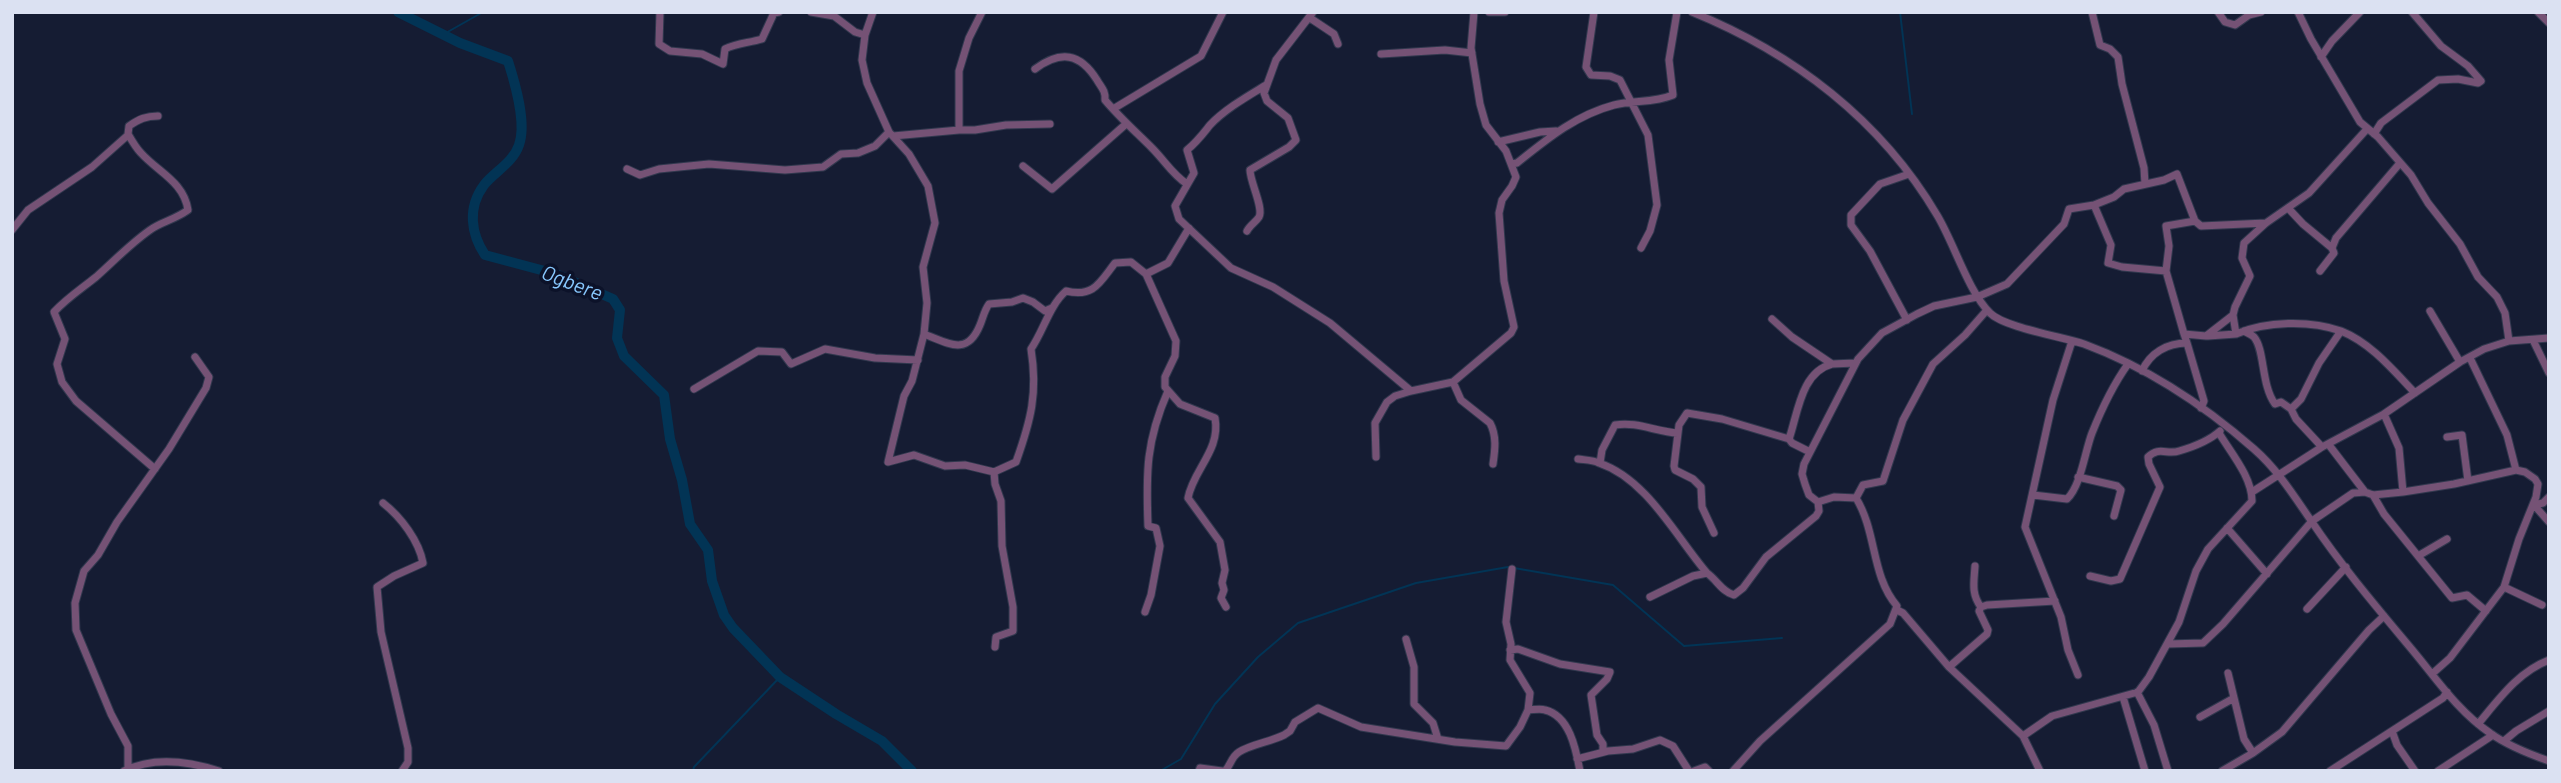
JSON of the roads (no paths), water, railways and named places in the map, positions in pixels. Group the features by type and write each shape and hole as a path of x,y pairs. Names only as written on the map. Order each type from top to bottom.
{"street":[{"path":"660,12 659,44 670,51 702,54 723,64 725,49 736,43 762,39 774,13 779,12"},
{"path":"811,12 834,16 855,32 865,34"},
{"path":"873,12 865,34 862,60 867,83 891,134 909,154 928,186 935,223 923,267 927,303 924,334 918,360 904,396 888,462 914,455 945,466 965,465 994,472 1016,462 1030,423 1035,377 1031,349 1056,300 1066,291 1077,294 1093,290 1115,263 1131,262 1146,274 1176,341 1175,356 1165,377 1168,391 1180,404 1215,418 1217,426 1211,451 1193,482 1188,498 1220,542 1225,570 1221,598 1226,607"},
{"path":"959,130 959,71 969,38 982,12"},
{"path":"1113,109 1200,56 1223,12"},
{"path":"1376,457 1375,423 1387,402 1395,396 1411,391 1453,382 1511,333 1514,327 1504,281 1499,213 1502,200 1516,177 1506,151 1489,131 1483,114 1472,53 1471,29 1475,12"},
{"path":"1489,12 1505,12"},
{"path":"1594,12 1586,67 1591,75 1610,76 1620,80 1648,135 1657,205 1642,248"},
{"path":"1511,164 1517,163 1557,131 1590,114 1615,105 1664,99 1673,95 1669,60 1677,12"},
{"path":"1692,12 1708,15 1800,68 1869,126 1909,173 1938,215 1978,297 1993,316 2073,341 2129,364 2224,425 2279,474 2346,567 2460,709 2493,735 2549,761"},
{"path":"2092,12 2100,45 2110,49 2118,57 2122,84 2144,168 2145,184"},
{"path":"2218,12 2225,22 2235,25 2249,15 2261,12"},
{"path":"2298,12 2321,57 2367,129 2411,175 2428,202 2454,234 2478,277 2497,297 2505,313 2509,341"},
{"path":"2321,57 2332,41 2360,12"},
{"path":"2374,134 2381,123 2438,80 2482,81 2468,66 2441,46 2412,12"},
{"path":"2538,12 2549,23"},
{"path":"1247,231 1260,216 1261,208 1250,181 1250,170 1296,140 1288,118 1267,101 1264,93 1276,60 1294,34 1312,15 1334,34 1338,44"},
{"path":"1381,54 1445,50 1472,53"},
{"path":"1035,69 1046,60 1060,57 1071,57 1086,63 1106,94 1105,100 1153,149 1172,174 1187,184"},
{"path":"1266,85 1211,124 1200,140 1187,150 1194,173 1175,206 1180,219 1231,268 1273,287 1330,323 1411,391"},
{"path":"12,230 28,210 92,167 128,135 129,126 146,116 158,116"},
{"path":"627,169 640,175 659,169 709,164 785,170 822,167 841,154 858,153 875,146 891,134 1050,124"},
{"path":"1023,166 1052,189 1126,124"},
{"path":"2236,334 2233,314 2250,276 2242,258 2244,243 2266,223 2309,193 2367,129"},
{"path":"1498,142 1540,132 1557,131"},
{"path":"128,135 142,154 179,187 187,201 188,210 153,228 125,248 95,278 68,297 54,312 65,338 57,365 62,382 76,401 155,469"},
{"path":"2332,247 2336,238 2400,163"},
{"path":"1907,320 1870,251 1851,225 1851,215 1880,184 1909,173"},
{"path":"1578,459 1600,463 1628,479 1651,500 1707,573 1722,589 1734,595 1743,588 1766,557 1816,516 1819,510 1818,502 1809,495 1802,474 1810,452 1856,363 1882,333 1934,306 1978,297 2007,284 2064,224 2069,209 2094,205 2124,189 2177,174 2195,221 2202,226 2266,223"},
{"path":"2094,205 2111,245 2108,262 2122,267 2166,271"},
{"path":"2288,208 2332,247 2334,253 2320,271"},
{"path":"2195,221 2166,226 2169,246 2166,271 2204,401 2201,408"},
{"path":"1146,274 1168,263 1189,228"},
{"path":"924,334 957,347 966,345 975,335 989,304 1023,298 1045,311 1053,307"},
{"path":"1856,498 1863,485 1883,481 1903,420 1933,364 1965,335 1987,310"},
{"path":"2430,311 2460,362"},
{"path":"2206,336 2233,314"},
{"path":"1772,319 1792,337 1832,364"},
{"path":"2184,334 2236,334 2260,326 2283,325 2318,326 2341,331 2353,336 2383,360 2415,393"},
{"path":"2244,331 2254,337 2269,396 2275,404 2281,402 2291,409 2296,419 2326,446 2365,492"},
{"path":"2291,409 2301,399 2319,363 2341,331"},
{"path":"2252,492 2384,414 2460,362 2484,349 2509,341 2549,338"},
{"path":"2533,340 2549,373"},
{"path":"2073,341 2053,400 2025,527 2055,601 2078,675"},
{"path":"2142,371 2153,353 2178,343 2187,343"},
{"path":"694,388 758,351 782,352 791,363 825,349 876,358 918,360"},
{"path":"195,357 209,377 206,388 98,555 84,571 75,603 76,630 110,714 128,746 126,770 166,760 200,764 219,771"},
{"path":"2470,358 2507,435 2516,470"},
{"path":"1789,439 1807,385 1814,374 1824,366 1856,363"},
{"path":"2033,495 2067,499 2075,490 2102,409 2115,382 2129,364"},
{"path":"1453,382 1461,400 1490,423 1495,447 1493,464"},
{"path":"1145,612 1160,546 1156,528 1148,526 1146,473 1157,417 1168,391"},
{"path":"1714,533 1702,507 1701,486 1675,470 1679,425 1687,413 1722,419 1789,439 1810,452"},
{"path":"2384,414 2399,448 2403,492"},
{"path":"1600,463 1602,450 1615,425 1628,423 1661,432 1678,433"},
{"path":"2090,576 2111,581 2120,579 2160,487 2149,464 2148,457 2153,451 2176,453 2219,433 2224,425"},
{"path":"2024,736 2052,716 2137,692 2168,644 2179,622 2196,571 2208,549 2252,501 2252,492 2219,433"},
{"path":"2447,437 2462,435 2468,481"},
{"path":"2168,644 2203,643 2223,624 2312,522 2353,493 2365,492 2373,495 2403,492 2516,470 2525,472 2538,484 2534,505 2519,539 2504,587 2450,658 2432,674"},
{"path":"994,472 1001,501 1002,546 1013,607 1013,631 996,637 995,646"},
{"path":"2078,477 2117,486 2121,490 2113,516"},
{"path":"2373,495 2384,514 2452,598 2467,594 2486,611"},
{"path":"1818,502 1834,497 1856,498"},
{"path":"2534,505 2543,503 2549,497"},
{"path":"1733,771 1760,741 1889,624 1896,610 1897,606 1882,586 1870,527 1856,498"},
{"path":"383,503 394,512 420,548 423,563 377,587 381,632 408,748 408,762 403,770"},
{"path":"2534,505 2549,522"},
{"path":"2227,528 2267,575"},
{"path":"2418,556 2447,539"},
{"path":"1975,566 1973,591 1975,600 1981,607"},
{"path":"2307,609 2346,567"},
{"path":"1199,771 1200,768 1207,767 1225,771 1237,753 1284,735 1295,722 1318,708 1361,727 1506,746 1520,727 1531,697 1529,689 1510,660 1506,622 1512,569"},
{"path":"1650,597 1693,576 1707,573"},
{"path":"2504,587 2542,605"},
{"path":"1981,607 2055,601"},
{"path":"1949,667 1986,634 1988,630 1979,611 1981,607"},
{"path":"1896,610 1903,613 1949,667 2024,736 2040,771"},
{"path":"2222,771 2282,732 2369,630 2385,616"},
{"path":"1406,639 1413,667 1414,704 1433,723 1438,739"},
{"path":"1510,650 1518,649 1570,667 1610,672 1607,679 1591,695 1597,735 1603,744 1603,752"},
{"path":"2478,724 2518,678 2534,666 2549,660"},
{"path":"2228,673 2244,738 2253,753"},
{"path":"2137,692 2154,725 2168,771"},
{"path":"2333,770 2443,698 2447,692"},
{"path":"2123,697 2145,771"},
{"path":"2200,718 2234,698"},
{"path":"1528,710 1543,709 1563,723 1573,741 1580,771"},
{"path":"2504,741 2549,712"},
{"path":"2392,731 2414,771"},
{"path":"2438,771 2493,735"},
{"path":"1577,760 1603,752 1633,749 1660,740 1668,742 1677,750 1689,771"},
{"path":"1694,771 1701,766 1709,771"}],"waterway":[{"name":"Ogbere","path":"398,12 460,43 508,61 519,103 521,136 512,157 488,180 475,203 474,230 480,247 485,255 556,274 613,299 620,310 617,338 624,356 664,395 670,439 682,480 690,524 708,550 712,581 724,615 780,677 882,741 912,771"},
{"path":"444,34 483,12"},
{"path":"1900,12 1912,114"},
{"path":"1160,771 1181,759 1215,704 1258,657 1298,623 1416,583 1508,567"},
{"path":"1514,568 1613,585 1684,646 1782,638"},
{"path":"693,771 780,677"}]}
